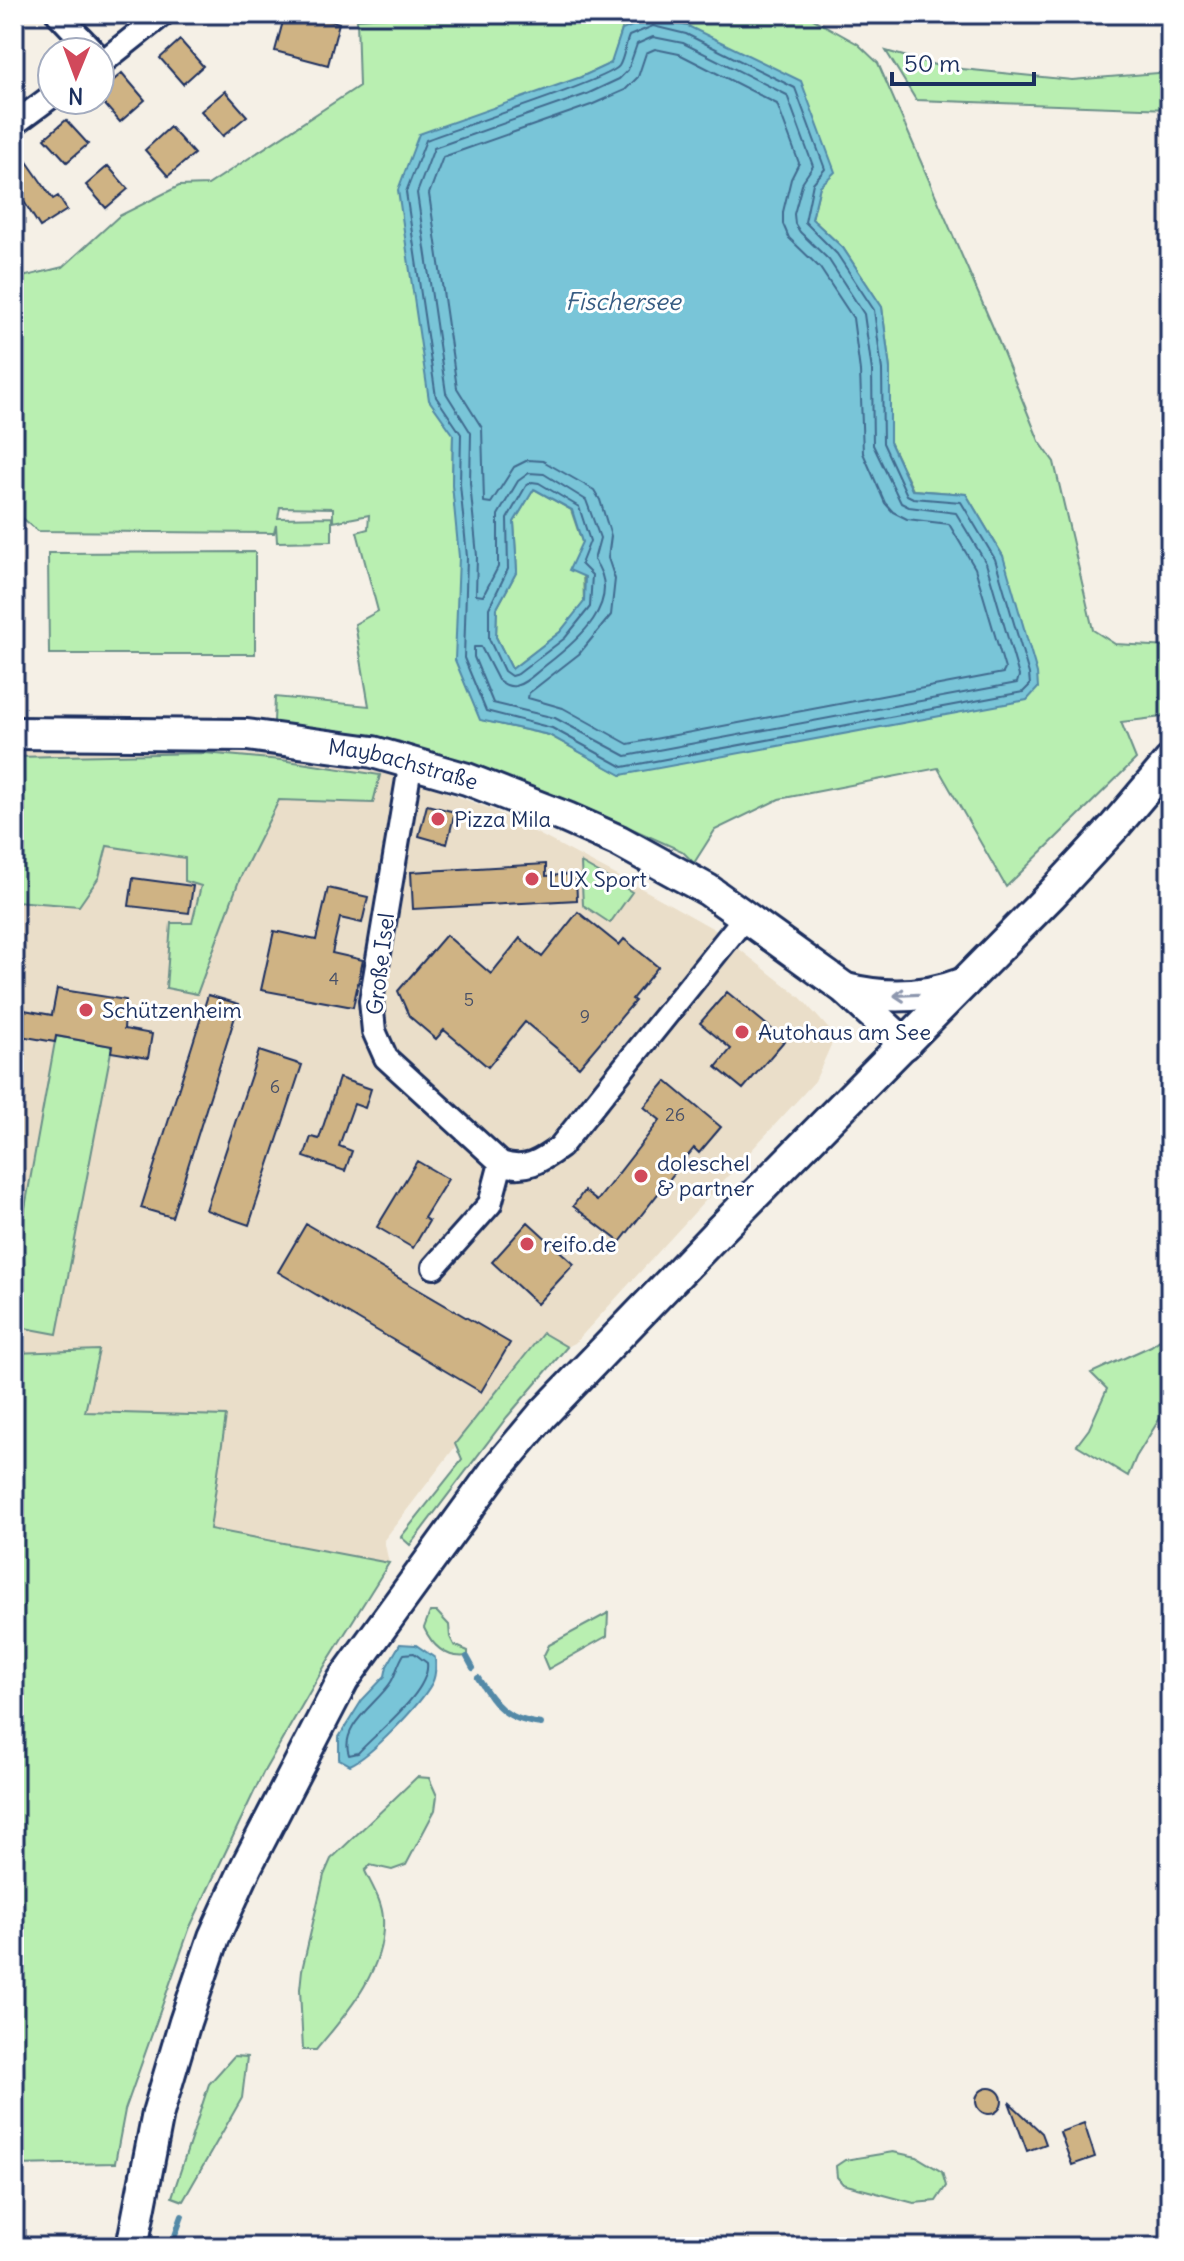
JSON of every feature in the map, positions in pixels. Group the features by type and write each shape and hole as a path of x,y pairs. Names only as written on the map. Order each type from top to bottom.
{"street":[{"path":"58,14 78,36"},
{"path":"116,47 163,14"},
{"path":"14,124 36,108"},
{"name":"Maybachstraße","path":"14,733 247,735 373,752 411,761 553,812 619,841 708,890 844,988 905,1044"},
{"name":"Große Isel","path":"411,761 371,1001 374,1031 386,1058 501,1163"},
{"path":"132,2247 158,2113 214,1937 247,1865 343,1680 495,1471 542,1415 720,1230 967,982 1115,826 1170,761"},
{"path":"434,1267 490,1204 501,1163 526,1166 541,1161 560,1147 745,917"},
{"path":"844,988 871,995 904,996 927,994 967,982"}],"shaded area":[{"path":"14,747 200,751 285,757 403,776 491,809 714,929 801,998 835,1036 815,1081 575,1343 567,1347 542,1333 384,1540 389,1563 210,1529 226,1417 85,1412 99,1350 14,1353 14,901 79,905 99,877 107,845 185,858 201,885 192,923 166,987 240,878 279,800 373,803 281,760 205,753 14,757"}],"green space":[{"path":"436,14 804,14 858,44 878,63 1039,441 1054,462 1093,630 1115,644 1170,647 1170,716 1121,722 1136,759 1006,887 938,768 779,799 715,830 694,863 682,851 581,806 398,741 274,722 275,697 369,706 355,624 378,611 357,532 368,529 369,515 333,522 333,508 280,507 278,518 332,517 332,541 277,542 276,525 274,533 38,531 20,516 14,515 14,279 63,267 119,216 179,186 208,185 359,86 357,19","holes":["622,29 820,186 812,219 843,248 882,307 890,369 890,442 913,490 966,494 1003,556 622,775 549,735 481,720 452,484 453,434 581,77 612,63"]},
{"path":"886,51 942,67 1072,80 1170,72 1170,109 916,100"},
{"path":"534,489 571,510 582,542 584,602 560,632 512,669 496,637 497,608 517,571 514,522"},
{"path":"255,552 255,654 49,654 48,553"},
{"path":"205,753 281,760 380,775 373,803 279,800 240,878 197,994 166,988 171,923 192,923 201,886 185,881 185,858 107,846 99,877 79,906 14,901 14,757"},
{"path":"581,863 632,892 610,923 583,905"},
{"path":"56,1036 112,1046 57,1334 14,1326 14,1269"},
{"path":"543,1333 567,1347 507,1417 410,1545 401,1537 462,1460 455,1444"},
{"path":"1170,1333 1170,1402 1136,1457 1128,1476 1077,1445 1089,1429 1107,1389 1091,1373 1151,1346"},
{"path":"99,1350 85,1412 226,1416 210,1529 389,1563 263,1773 190,1927 125,2110 115,2163 14,2165 14,1353"},
{"path":"430,1612 437,1612 449,1625 454,1645 468,1651 468,1656 454,1656 432,1641 424,1628"},
{"path":"608,1613 607,1636 548,1669 543,1657 549,1645"},
{"path":"417,1777 429,1778 437,1796 435,1810 406,1865 392,1870 370,1865 365,1871 379,1900 383,1918 382,1937 371,1973 352,2006 316,2050 303,2050 302,1970 324,1875 331,1859"},
{"path":"234,2056 247,2057 242,2098 183,2201 172,2197 209,2084"},
{"path":"893,2152 917,2157 942,2172 946,2186 936,2201 914,2203 843,2184 837,2177 836,2166 845,2160"}],"water":[{"name":"Fischersee","path":"651,18 688,26 801,81 835,172 820,186 812,219 843,248 882,307 890,369 890,442 912,490 966,494 1003,556 1037,673 1038,688 1027,700 621,775 549,735 480,720 455,660 459,557 452,484 453,434 429,400 398,190 419,134 581,77 611,63 622,30","holes":["534,489 572,510 582,542 569,570 585,577 584,602 560,632 512,669 496,637 497,608 517,571 514,522"]},
{"path":"400,1644 416,1645 435,1658 433,1680 417,1704 394,1729 350,1765 339,1759 339,1737 362,1700 385,1676 387,1666"}],"building":[{"path":"285,14 306,14 339,23 328,65 275,51"},
{"path":"180,40 203,66 183,84 160,58"},
{"path":"122,73 145,100 120,122 115,116 116,78"},
{"path":"225,91 247,116 223,136 201,111"},
{"path":"66,120 88,144 67,162 45,138"},
{"path":"170,127 194,154 168,176 145,150"},
{"path":"14,143 53,199 58,196 67,210 40,227 23,200 14,207"},
{"path":"108,166 128,189 106,208 86,185"},
{"path":"427,805 455,812 447,844 419,836"},
{"path":"546,864 546,876 576,874 577,900 413,909 411,872"},
{"path":"133,878 193,886 189,913 129,906"},
{"path":"328,888 368,897 362,923 340,918 332,953 363,960 353,1007 261,990 274,931 316,940"},
{"path":"578,912 619,945 624,939 658,967 632,999 635,1001 579,1067 525,1022 488,1067 444,1030 436,1039 409,1016 398,991 446,935 491,974 520,938 542,957"},
{"path":"57,989 126,1000 124,1029 152,1034 148,1058 111,1052 112,1046 56,1036 55,1042 20,1036 24,1010 52,1015"},
{"name":"Autohaus am See","path":"727,992 785,1040 743,1089 716,1067 731,1049 700,1023"},
{"path":"208,995 239,1004 172,1217 141,1208"},
{"path":"259,1051 302,1065 249,1225 206,1210"},
{"path":"339,1078 371,1089 365,1108 354,1104 339,1146 352,1151 345,1171 304,1157 311,1137 319,1139"},
{"path":"666,1081 721,1127 699,1153 694,1148 620,1242 573,1206 584,1191 597,1201 660,1120 644,1107"},
{"path":"417,1161 448,1179 424,1218 429,1221 413,1248 377,1227"},
{"path":"528,1222 574,1264 537,1304 492,1262"},
{"path":"306,1224 510,1343 481,1392 278,1272"},
{"path":"989,2088 998,2092 1002,2101 998,2110 989,2114 980,2110 976,2101 980,2092"},
{"path":"1009,2102 1042,2133 1046,2144 1027,2151"},
{"path":"1084,2123 1095,2157 1072,2165 1060,2132"}],"waterway":[{"path":"467,1657 473,1668"},
{"path":"478,1678 503,1710 519,1719 541,1724"},
{"path":"171,2247 182,2216"}],"place":[{"name":"Pizza Mila","path":"438,819"},
{"name":"LUX Sport","path":"532,879"},
{"name":"Schützenheim","path":"86,1010"},
{"name":"Autohaus am See","path":"742,1032"},
{"name":"doleschel & partner","path":"641,1176"},
{"name":"reifo.de","path":"527,1244"}]}
